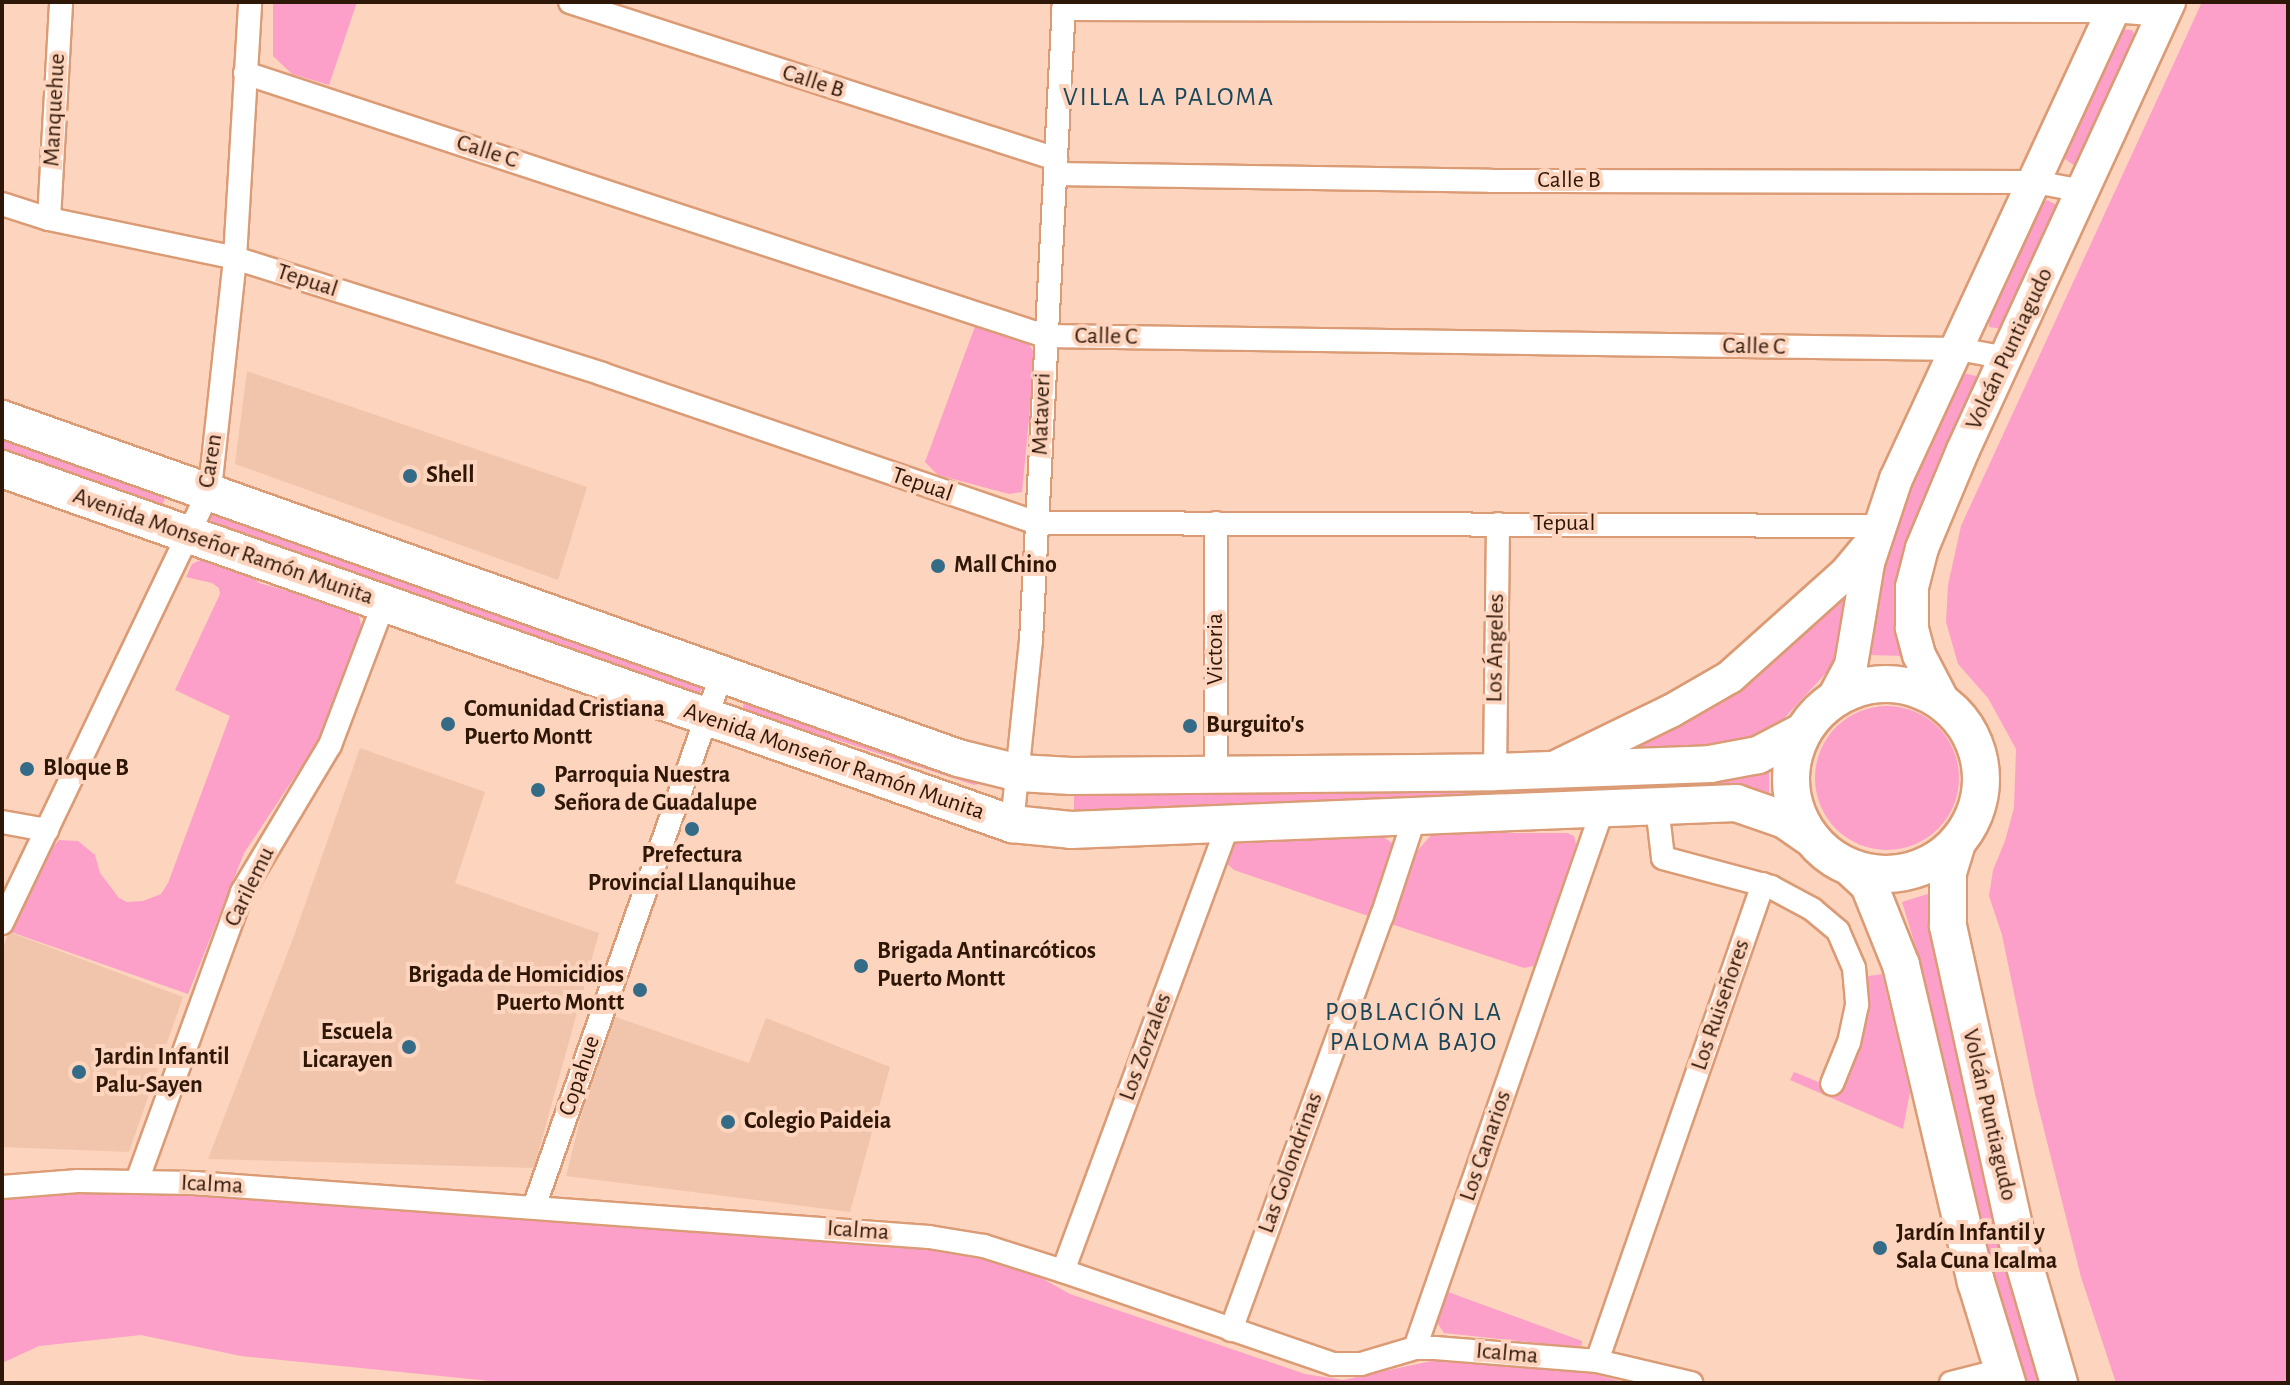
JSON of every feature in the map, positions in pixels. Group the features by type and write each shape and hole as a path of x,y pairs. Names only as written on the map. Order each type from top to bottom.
{"main road":[{"name":"Volcán Puntiagudo","path":"1833,699 1851,665 1877,531 1896,479 2115,6"},
{"name":"Volcán Puntiagudo","path":"1944,703 1915,641 1910,609 1922,548 1945,491 2166,8"},
{"name":"Avenida Monseñor Ramón Munita","path":"2,419 210,489 958,758 1019,773 1216,775 1495,772 1730,762 1758,755 1802,732"},
{"name":"Avenida Monseñor Ramón Munita","path":"2,469 1012,824 1071,830 1736,803 1777,816 1808,836"},
{"name":"Avenida Monseñor Ramón Munita","path":"1550,770 1659,717 1730,677 1846,573 1877,531"},
{"path":"1877,684 1912,688 1944,703 1962,721 1975,745 1981,770 1980,797 1972,821 1957,843 1934,861 1907,872 1879,875 1851,868 1827,855 1808,836 1795,811 1790,785 1792,758 1802,732 1833,699 1877,684"},
{"name":"Volcán Puntiagudo","path":"1957,843 1948,873 1948,926 2016,1236 2059,1383"},
{"name":"Volcán Puntiagudo","path":"1851,868 1869,885 1901,965 1976,1282 2005,1376"}],"street":[{"name":"Manquehue","path":"49,219 61,2"},
{"name":"Caren","path":"2,923 210,489 235,258 250,2"},
{"name":"Calle B","path":"570,2 1056,166 1491,181 2035,182 2083,191"},
{"name":"Mataveri","path":"1012,824 1019,773 1038,523 1045,336 1064,6"},
{"path":"1064,6 2166,8"},
{"name":"Calle C","path":"245,73 1045,336 1958,349 2007,358"},
{"name":"Tepual","path":"2,204 49,219 235,258 602,374 1038,523 1498,524 1877,531"},
{"name":"Victoria","path":"1216,523 1216,775"},
{"name":"Los Ángeles","path":"1495,772 1498,524"},
{"name":"Carilemu","path":"137,1181 242,892 330,745 384,603"},
{"name":"Copahue","path":"534,1207 722,673"},
{"path":"1657,806 1663,858 1763,884 1801,901 1838,931 1856,978 1856,1014 1832,1084"},
{"name":"Los Canarios","path":"1415,1348 1603,808"},
{"name":"Las Golondrinas","path":"1231,1330 1382,916 1415,816"},
{"path":"2,822 47,830"},
{"name":"Los Zorzales","path":"1063,1271 1229,823"},
{"name":"Los Ruiseñores","path":"1597,1361 1763,884"},
{"name":"Icalma","path":"2,1187 137,1181 929,1237 984,1246 1333,1364 1361,1364 1415,1348 1597,1361 1691,1383"},
{"path":"1951,1383 2005,1376"}],"shaded area":[{"path":"273,2 357,2 329,85 292,74 273,56"},
{"path":"2202,2 2288,2 2288,1383 2116,1383 2081,1277 2035,1094 2002,935 1989,896 1993,870 2014,808 2016,749 1988,698 1958,664 1946,622 1948,585 1961,526"},
{"path":"2120,29 2132,30 2137,40 2082,163 2075,166 2062,157"},
{"path":"2047,200 2059,206 2003,329 1989,327 1989,314 2039,207"},
{"path":"977,321 1025,338 1035,354 1022,492 1009,494 938,475 925,462"},
{"name":"Shell","path":"247,371 587,487 558,580 235,464"},
{"path":"1963,373 1976,376 1978,383 1925,496 1910,538 1905,656 1867,655 1874,604 1893,522"},
{"path":"2,432 167,490 162,508 2,456"},
{"path":"208,508 702,680 702,688 698,696 207,525 205,516"},
{"path":"209,556 238,563 259,583 358,611 362,630 321,737 244,853 188,994 11,932 49,851 59,840 78,841 95,855 100,873 119,898 127,902 143,901 161,894 168,883 230,716 175,690 220,594 219,588 212,583 186,577 192,564"},
{"path":"1847,594 1837,655 1826,673 1774,729 1733,747 1628,750"},
{"path":"752,696 989,782 974,785 834,739 792,736 741,714 744,703"},
{"path":"1887,706 1915,711 1938,727 1954,750 1959,778 1954,806 1938,829 1915,845 1887,850 1859,845 1836,829 1820,806 1815,778 1820,750 1836,727 1859,711"},
{"name":"Escuela Licarayen","path":"360,748 485,792 455,883 599,933 534,1168 208,1159 294,936"},
{"path":"1769,769 1769,795 1756,792 1074,814 1074,793"},
{"path":"1433,833 1567,833 1574,836 1576,845 1534,966 1524,968 1391,924 1418,850"},
{"path":"1381,835 1392,843 1393,854 1368,916 1234,870 1223,860 1234,841"},
{"path":"1931,893 2043,1383 2021,1383 1977,1226 1916,948 1902,902"},
{"name":"Jardin Infantil Palu-Sayen","path":"9,932 183,997 129,1152 2,1147 2,951"},
{"path":"1882,974 1910,1092 1903,1129 1790,1080 1794,1072 1838,1090 1862,977"},
{"name":"Colegio Paideia","path":"607,1014 749,1063 766,1018 890,1067 850,1212 566,1176"},
{"path":"137,1191 530,1215 960,1251 1027,1270 1070,1294 1305,1374 1343,1380 1436,1360 1591,1373 1626,1383 511,1383 241,1356 141,1335 39,1346 2,1363 2,1198"},
{"path":"1448,1292 1582,1341 1582,1345 1574,1347 1444,1333 1436,1321 1441,1299"}],"place":[{"name":"Shell","path":"410,476"},
{"name":"Mall Chino","path":"938,566"},
{"name":"Comunidad Cristiana Puerto Montt","path":"448,724"},
{"name":"Burguito's","path":"1190,726"},
{"name":"Bloque B","path":"27,769"},
{"name":"Parroquia Nuestra Señora de Guadalupe","path":"538,790"},
{"name":"Prefectura Provincial Llanquihue","path":"692,829"},
{"name":"Brigada Antinarcóticos Puerto Montt","path":"861,966"},
{"name":"Brigada de Homicidios Puerto Montt","path":"640,990"},
{"name":"Escuela Licarayen","path":"409,1047"},
{"name":"Jardin Infantil Palu-Sayen","path":"79,1072"},
{"name":"Colegio Paideia","path":"728,1122"},
{"name":"Jardín Infantil y Sala Cuna Icalma","path":"1880,1248"}],"district":[{"name":"VILLA LA PALOMA","path":"1169,98"},
{"name":"POBLACIÓN LA PALOMA BAJO","path":"1414,1028"}]}
